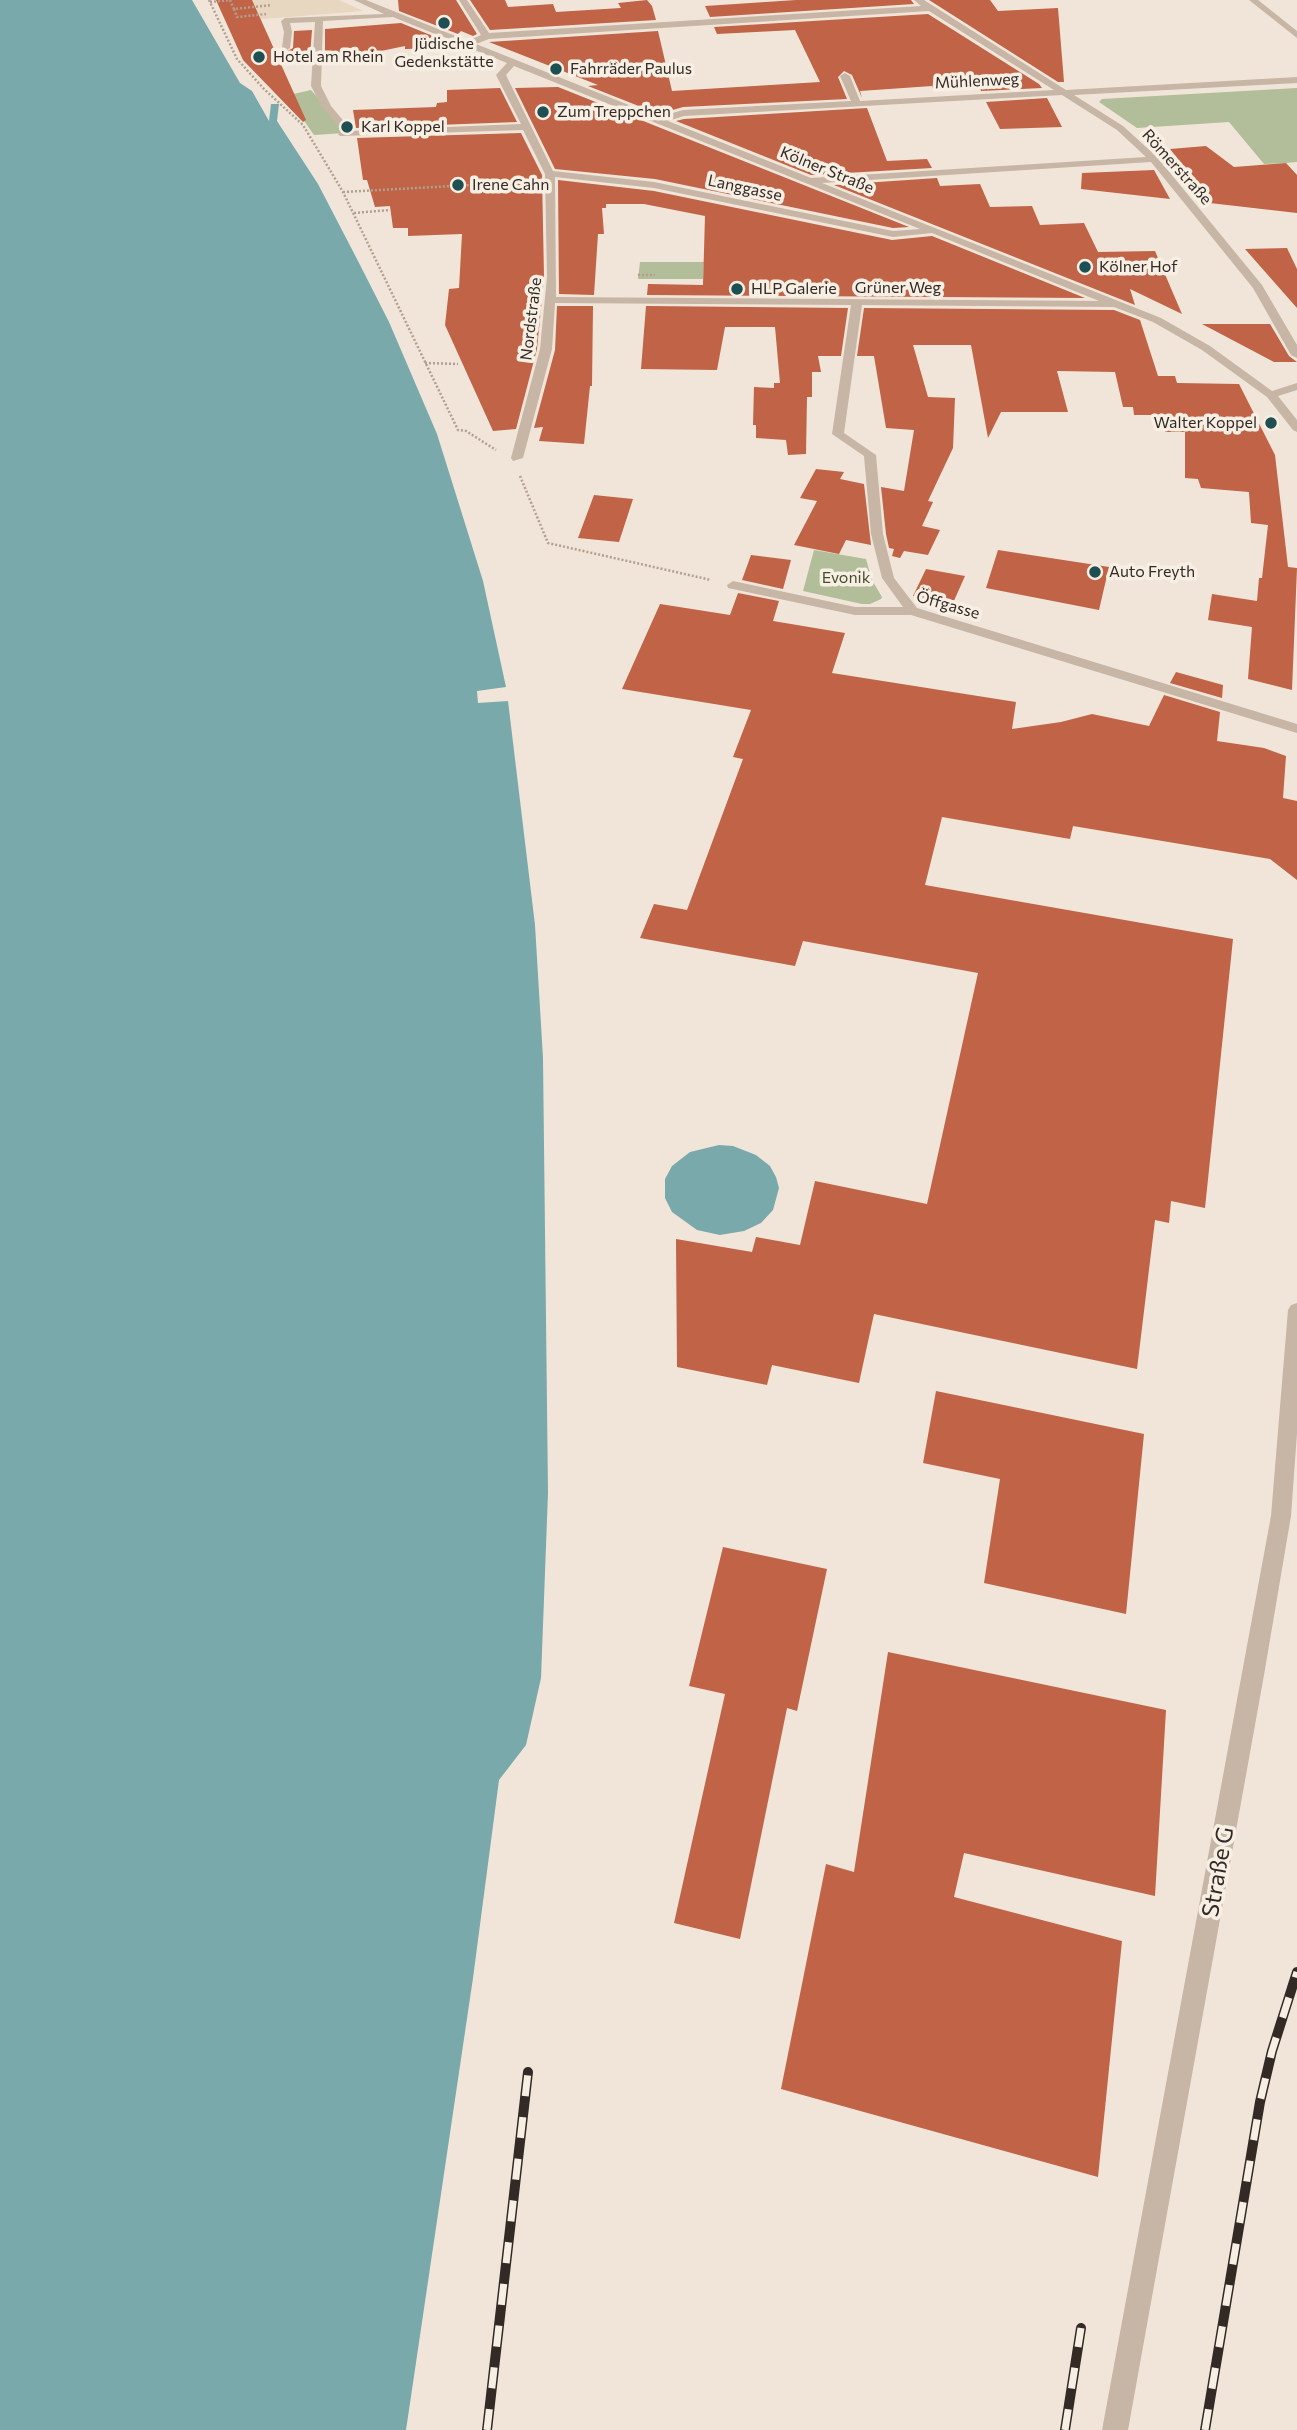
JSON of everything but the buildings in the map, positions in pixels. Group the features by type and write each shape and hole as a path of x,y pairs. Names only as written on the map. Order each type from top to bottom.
{"street":[{"name":"Kölner Straße","path":"358,0 1157,320 1206,348 1271,395 1297,428"},
{"path":"463,0 477,25 487,36"},
{"name":"Römerstraße","path":"918,0 1120,128 1154,159 1258,287 1297,355"},
{"path":"1253,0 1297,35"},
{"path":"468,44 487,36 930,8"},
{"path":"286,48 288,32 285,21 393,15"},
{"path":"319,19 316,86 327,107 347,134 527,127"},
{"name":"Nordstraße","path":"512,62 501,75 550,178 551,300 546,349 517,458"},
{"path":"845,76 856,103"},
{"name":"Mühlenweg","path":"660,120 683,113 1297,79"},
{"path":"812,180 1154,159"},
{"name":"Langgasse","path":"550,178 572,174 654,185 893,234 933,231"},
{"name":"Grüner Weg","path":"551,300 1119,304"},
{"path":"857,303 838,434 870,455 877,534 888,578 912,611"},
{"path":"1271,395 1297,386"},
{"name":"Öffgasse","path":"733,585 855,611 912,611 1297,729"},
{"name":"Straße G","path":"1115,2430 1279,1529 1297,1310"}],"path":[{"path":"257,15 237,18 231,0 210,1 237,59 264,89 303,125 343,192 458,430 466,431 500,453"},
{"path":"234,9 267,5"},
{"path":"343,192 550,178"},
{"path":"354,213 390,209"},
{"path":"638,275 655,275"},
{"path":"425,363 458,364"},
{"path":"517,458 519,473 548,543 733,585"}],"green space":[{"path":"1297,88 1297,162 1286,163 1264,164 1229,122 1137,128 1099,102 1102,99"},
{"path":"311,90 345,129 344,133 314,135 302,118 280,97"},
{"path":"640,262 704,262 703,279 638,279"},
{"name":"Evonik","path":"814,550 866,559 881,599 862,604 803,591"}],"shaded area":[{"path":"226,0 339,0 363,11 226,22"}],"water":[{"path":"0,0 192,0 240,83 252,91 269,121 271,104 279,104 277,121 318,184 358,261 389,322 437,434 483,581 506,687 477,691 478,703 508,701 535,925 543,1058 548,1493 541,1678 526,1745 499,1780 473,1978 406,2430 0,2430"},
{"path":"719,1145 733,1146 756,1155 770,1166 779,1188 773,1210 761,1223 744,1231 720,1235 697,1230 672,1212 665,1198 665,1179 672,1166 690,1152"}],"railway":[{"path":"1205,2430 1260,2102 1272,2051 1297,1972"},
{"path":"487,2430 528,2072"},
{"path":"1065,2430 1081,2328"}],"place":[{"name":"Jüdische Gedenkstätte","path":"444,23"},
{"name":"Hotel am Rhein","path":"259,57"},
{"name":"Fahrräder Paulus","path":"556,69"},
{"name":"Zum Treppchen","path":"543,112"},
{"name":"Karl Koppel","path":"347,127"},
{"name":"Irene Cahn","path":"458,185"},
{"name":"Kölner Hof","path":"1085,267"},
{"name":"HLP Galerie","path":"737,289"},
{"name":"Walter Koppel","path":"1271,423"},
{"name":"Auto Freyth","path":"1095,572"}]}
